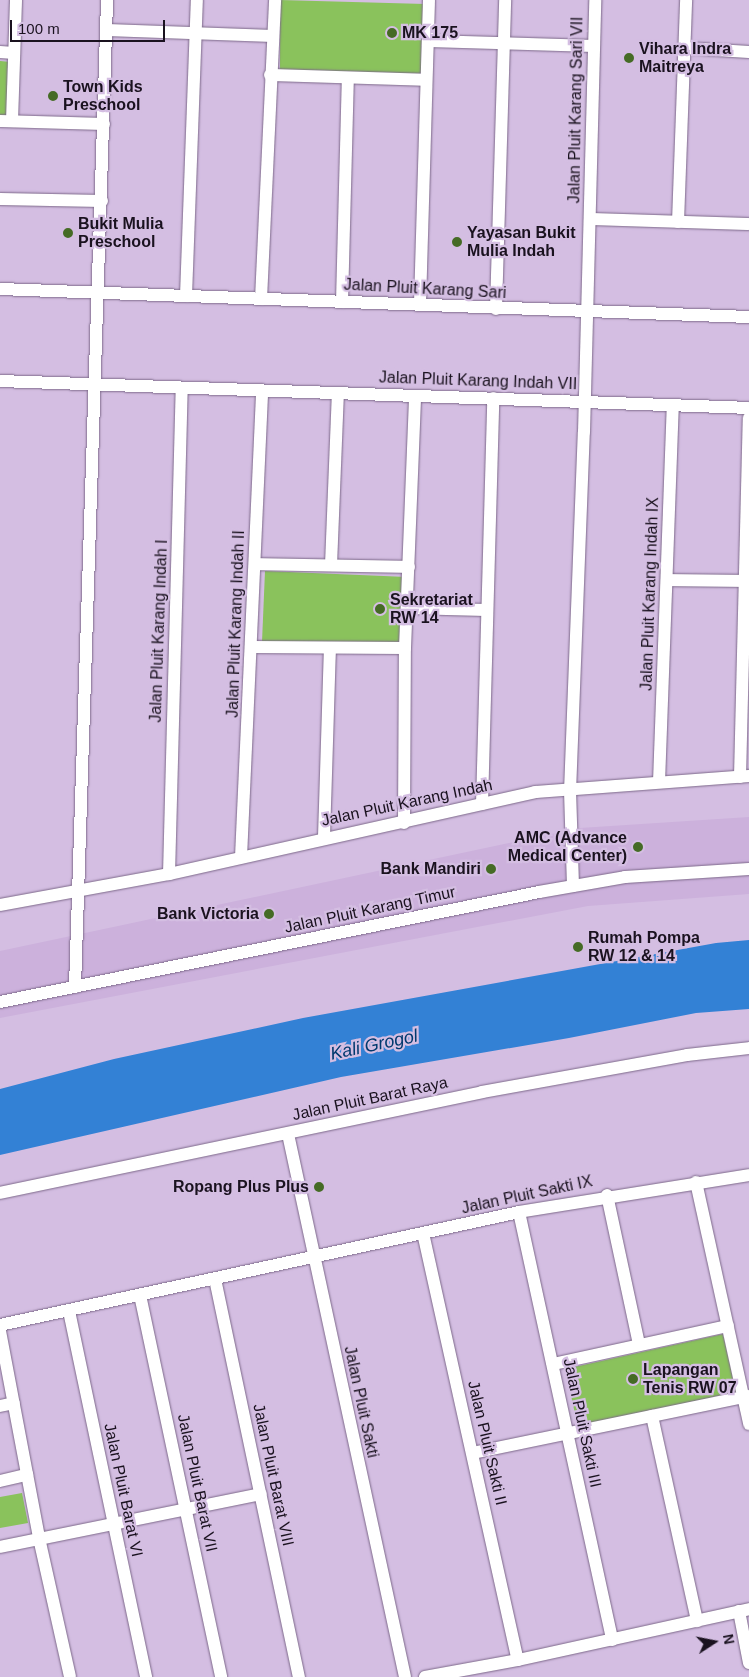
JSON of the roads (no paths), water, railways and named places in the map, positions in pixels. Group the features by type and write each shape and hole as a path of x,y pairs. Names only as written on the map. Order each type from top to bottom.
{"street":[{"path":"16,0 14,53 6,121 104,124"},
{"path":"75,987 102,201 107,0"},
{"path":"186,296 197,0"},
{"path":"261,299 274,0"},
{"path":"420,303 429,0"},
{"path":"496,308 505,0"},
{"name":"Jalan Pluit Karang Sari VII","path":"585,400 595,0"},
{"path":"678,222 686,0"},
{"path":"106,30 273,36"},
{"path":"429,41 594,46"},
{"path":"685,48 749,52"},
{"path":"0,52 14,53"},
{"path":"270,75 426,80"},
{"path":"342,302 348,78"},
{"path":"0,199 102,201"},
{"path":"590,219 749,224"},
{"name":"Jalan Pluit Karang Sari","path":"0,289 342,302 420,303 587,313 749,317"},
{"name":"Jalan Pluit Karang Indah VII","path":"0,381 95,382 182,390 262,393 338,392 415,396 585,400 570,792 573,886"},
{"name":"Jalan Pluit Karang Indah I","path":"169,874 182,390"},
{"path":"331,565 338,392"},
{"name":"Jalan Pluit Karang Indah II","path":"241,857 262,393"},
{"path":"404,824 406,648 415,396"},
{"path":"482,804 493,398"},
{"path":"585,400 673,406 749,408"},
{"name":"Jalan Pluit Karang Indah IX","path":"660,782 673,406"},
{"path":"744,777 746,620 744,581 748,543 749,418"},
{"path":"255,564 409,567"},
{"path":"667,580 744,581"},
{"path":"408,608 486,610"},
{"path":"252,647 406,648"},
{"path":"324,837 330,649"},
{"name":"Jalan Pluit Karang Indah","path":"0,905 169,874 324,837 404,824 535,792 570,792 660,782 744,777"},
{"name":"Jalan Pluit Karang Timur","path":"0,1002 573,886 625,877 749,869"},
{"name":"Jalan Pluit Barat Raya","path":"0,1193 611,1068 749,1048"},
{"name":"Jalan Pluit Sakti","path":"288,1134 313,1258 405,1677"},
{"name":"Jalan Pluit Sakti IX","path":"0,1325 519,1212 607,1195 749,1175"},
{"path":"696,1182 728,1326 746,1396 749,1424"},
{"path":"607,1195 639,1344"},
{"name":"Jalan Pluit Sakti III","path":"519,1212 612,1640"},
{"name":"Jalan Pluit Sakti II","path":"423,1234 518,1660"},
{"name":"Jalan Pluit Barat VIII","path":"215,1279 299,1677"},
{"name":"Jalan Pluit Barat VII","path":"140,1295 221,1677"},
{"name":"Jalan Pluit Barat VI","path":"69,1310 146,1677"},
{"path":"553,1364 728,1326"},
{"path":"0,1331 26,1475 70,1677"},
{"path":"473,1453 746,1396"},
{"path":"0,1406 14,1403"},
{"path":"652,1416 697,1621"},
{"path":"0,1482 26,1475"},
{"path":"0,1547 261,1494"},
{"path":"425,1677 518,1660 744,1610 749,1663"}],"water":[{"name":"Kali Grogol","path":"749,940 749,1009 696,1013 569,1038 341,1077 0,1155 0,1089 114,1059 303,1018 716,943"}],"place":[{"name":"MK 175","path":"392,33"},
{"name":"Vihara Indra Maitreya","path":"629,58"},
{"name":"Town Kids Preschool","path":"53,96"},
{"name":"Bukit Mulia Preschool","path":"68,233"},
{"name":"Yayasan Bukit Mulia Indah","path":"457,242"},
{"name":"Sekretariat RW 14","path":"380,609"},
{"name":"AMC (Advance Medical Center)","path":"638,847"},
{"name":"Bank Mandiri","path":"491,869"},
{"name":"Bank Victoria","path":"269,914"},
{"name":"Rumah Pompa RW 12 & 14","path":"578,947"},
{"name":"Ropang Plus Plus","path":"319,1187"},
{"name":"Lapangan Tenis RW 07","path":"633,1379"}]}
